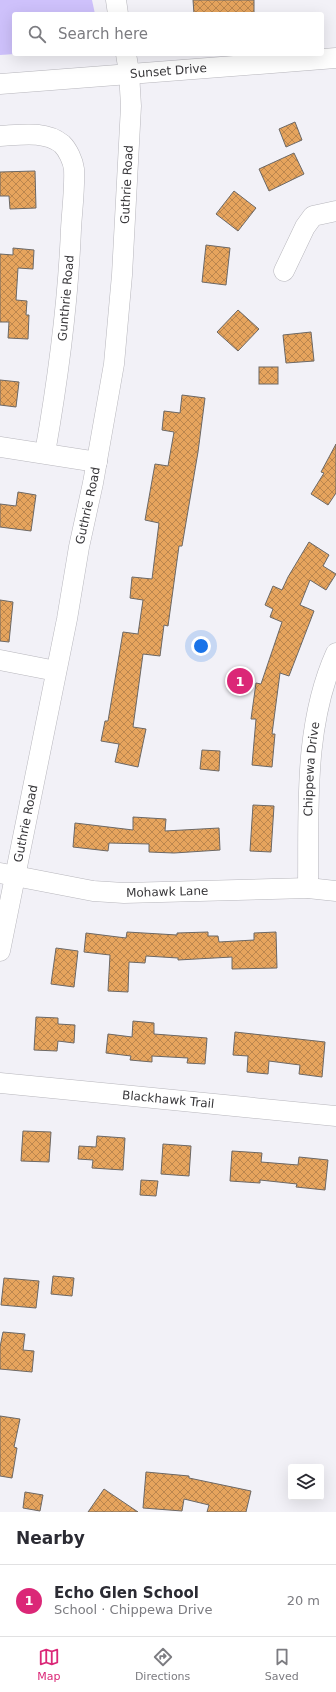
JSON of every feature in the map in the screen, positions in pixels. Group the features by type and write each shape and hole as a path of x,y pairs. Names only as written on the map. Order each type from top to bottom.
{"street":[{"path":"116,0 118,12"},
{"name":"Sunset Drive","path":"0,84 127,63 336,58"},
{"name":"Guthrie Road","path":"0,951 8,874 56,671 97,462 114,364 122,275 131,106 127,63"},
{"name":"Gunthrie Road","path":"0,136 39,135 53,139 62,145 69,155 74,169 71,241 62,345 46,453"},
{"path":"284,271 305,226 313,216 336,211"},
{"path":"0,447 97,462"},
{"name":"Chippewa Drive","path":"308,888 309,778 314,730 324,686 336,653"},
{"path":"0,660 56,671"},
{"name":"Mohawk Lane","path":"8,874 93,891 124,893 308,888 336,890"},
{"name":"Blackhawk Trail","path":"0,1083 336,1116"}],"shaded area":[{"path":"0,0 92,0 95,12 12,12 12,54 0,55"}],"building":[{"path":"193,0 254,0 254,12 194,12"},
{"path":"295,122 302,140 286,147 279,129"},
{"path":"294,153 304,174 269,191 259,169"},
{"path":"35,171 36,208 10,209 9,196 0,196 0,172"},
{"path":"234,191 256,208 238,231 216,214"},
{"path":"206,245 230,248 226,285 202,282"},
{"path":"13,248 34,250 33,269 18,268 16,300 27,301 26,315 29,315 28,339 8,338 9,322 0,322 0,254 13,255"},
{"path":"238,310 259,329 238,351 217,332"},
{"path":"311,332 314,361 286,363 283,335"},
{"path":"259,367 278,367 278,384 259,384"},
{"path":"0,380 19,382 16,407 0,405"},
{"path":"182,395 205,398 198,452 182,546 179,546 168,626 164,625 160,656 143,654 133,727 146,729 138,767 115,762 119,744 101,741 105,721 108,721 123,632 138,634 143,600 130,598 132,577 152,579 159,523 145,520 155,464 168,466 174,432 162,430 164,411 180,413"},
{"path":"336,444 336,493 328,505 311,494 324,473 321,472"},
{"path":"18,492 36,495 31,531 0,527 0,504 16,506"},
{"path":"309,542 329,555 323,566 336,574 326,590 310,580 300,605 314,611 289,676 280,673 272,734 275,734 272,767 252,765 256,719 251,719 256,683 261,684 282,622 270,617 273,609 265,605 273,586 282,590"},
{"path":"0,600 13,602 9,642 0,641"},
{"path":"202,750 220,751 219,771 200,769"},
{"path":"253,805 274,806 271,852 250,851"},
{"path":"133,817 166,819 165,831 219,828 220,850 174,853 149,852 149,844 109,843 108,851 73,847 75,823 133,830"},
{"path":"127,932 177,935 177,933 208,932 208,936 218,936 219,942 254,940 254,933 276,932 277,968 232,969 232,957 178,960 178,958 146,956 145,963 129,962 128,992 108,991 110,955 84,952 86,933 126,938"},
{"path":"56,948 78,951 74,987 51,984"},
{"path":"36,1017 58,1018 58,1024 75,1025 74,1043 58,1041 57,1051 34,1050"},
{"path":"133,1021 154,1023 154,1034 207,1038 205,1064 187,1063 188,1058 152,1056 152,1062 130,1060 131,1056 106,1053 108,1034 132,1037"},
{"path":"235,1032 325,1042 322,1077 299,1074 300,1065 269,1061 268,1074 247,1072 248,1056 233,1055"},
{"path":"23,1131 51,1132 49,1162 21,1161"},
{"path":"97,1136 125,1138 123,1170 92,1168 93,1160 78,1159 79,1146 96,1147"},
{"path":"163,1144 191,1146 189,1176 161,1174"},
{"path":"232,1151 262,1153 261,1162 298,1165 299,1157 328,1160 325,1190 296,1187 297,1184 260,1180 260,1183 230,1181"},
{"path":"141,1180 158,1181 156,1196 140,1195"},
{"path":"53,1276 74,1278 72,1296 51,1294"},
{"path":"4,1278 39,1281 36,1308 1,1305"},
{"path":"3,1332 25,1334 23,1350 34,1351 32,1372 0,1369 0,1347"},
{"path":"0,1416 20,1419 14,1447 17,1448 12,1478 0,1476"},
{"path":"146,1472 189,1476 189,1478 251,1491 246,1512 207,1512 209,1505 184,1499 182,1511 143,1508"},
{"path":"104,1489 138,1512 88,1512"},
{"path":"25,1492 43,1495 40,1511 23,1508"}],"place":[{"name":"Echo Glen School","path":"240,681"}]}
